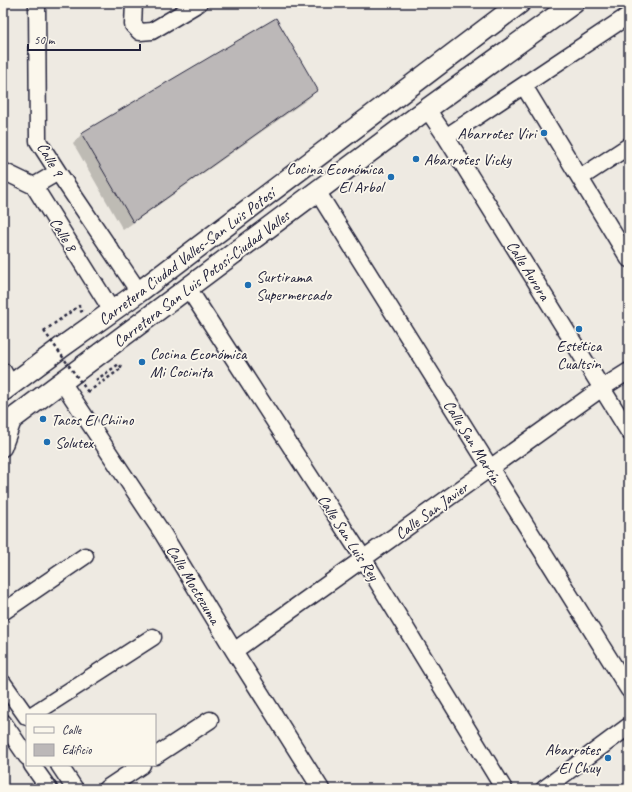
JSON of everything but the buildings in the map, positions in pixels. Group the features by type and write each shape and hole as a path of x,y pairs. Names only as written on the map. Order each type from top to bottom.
{"main road":[{"name":"Carretera Ciudad Valles-San Luis Potosí","path":"6,383 62,347 139,292 520,3"},
{"name":"Carretera San Luis Potosí-Ciudad Valles","path":"8,422 427,109 574,3"}],"street":[{"name":"Calle 9","path":"37,3 38,141 139,292"},
{"path":"134,3 134,25 140,32 152,31 199,3"},
{"path":"446,137 629,15"},
{"path":"524,86 629,259"},
{"name":"Calle Aurora","path":"427,109 446,137 629,432"},
{"path":"580,178 629,146"},
{"path":"3,171 34,186 58,172"},
{"name":"Calle 8","path":"34,186 112,311"},
{"name":"Calle San Martín","path":"317,191 629,690"},
{"name":"Calle San Luis Rey","path":"188,288 363,558 504,789"},
{"name":"Calle San Javier","path":"234,651 602,388 629,371"},
{"name":"Calle Moctezuma","path":"62,382 163,534 234,651 322,789"},
{"path":"3,448 8,422"},
{"path":"3,612 85,556"},
{"path":"34,714 153,637"},
{"path":"3,683 26,717"},
{"path":"26,719 5,730 26,756"},
{"path":"156,755 210,720"},
{"path":"544,789 629,726"},
{"path":"33,766 48,789"},
{"path":"60,766 75,789"},
{"path":"106,789 140,766"}],"path":[{"path":"44,331 88,392"}],"place":[{"name":"Abarrotes Viri","path":"544,133"},
{"name":"Abarrotes Vicky","path":"416,159"},
{"name":"Cocina Económica El Arbol","path":"391,177"},
{"name":"Surtirama Supermercado","path":"248,285"},
{"name":"Estética Cualtsin","path":"579,329"},
{"name":"Cocina Económica Mi Cocinita","path":"142,362"},
{"name":"Tacos El Chiino","path":"43,419"},
{"name":"Solutex","path":"47,442"},
{"name":"Abarrotes El Chuy","path":"608,758"}]}
